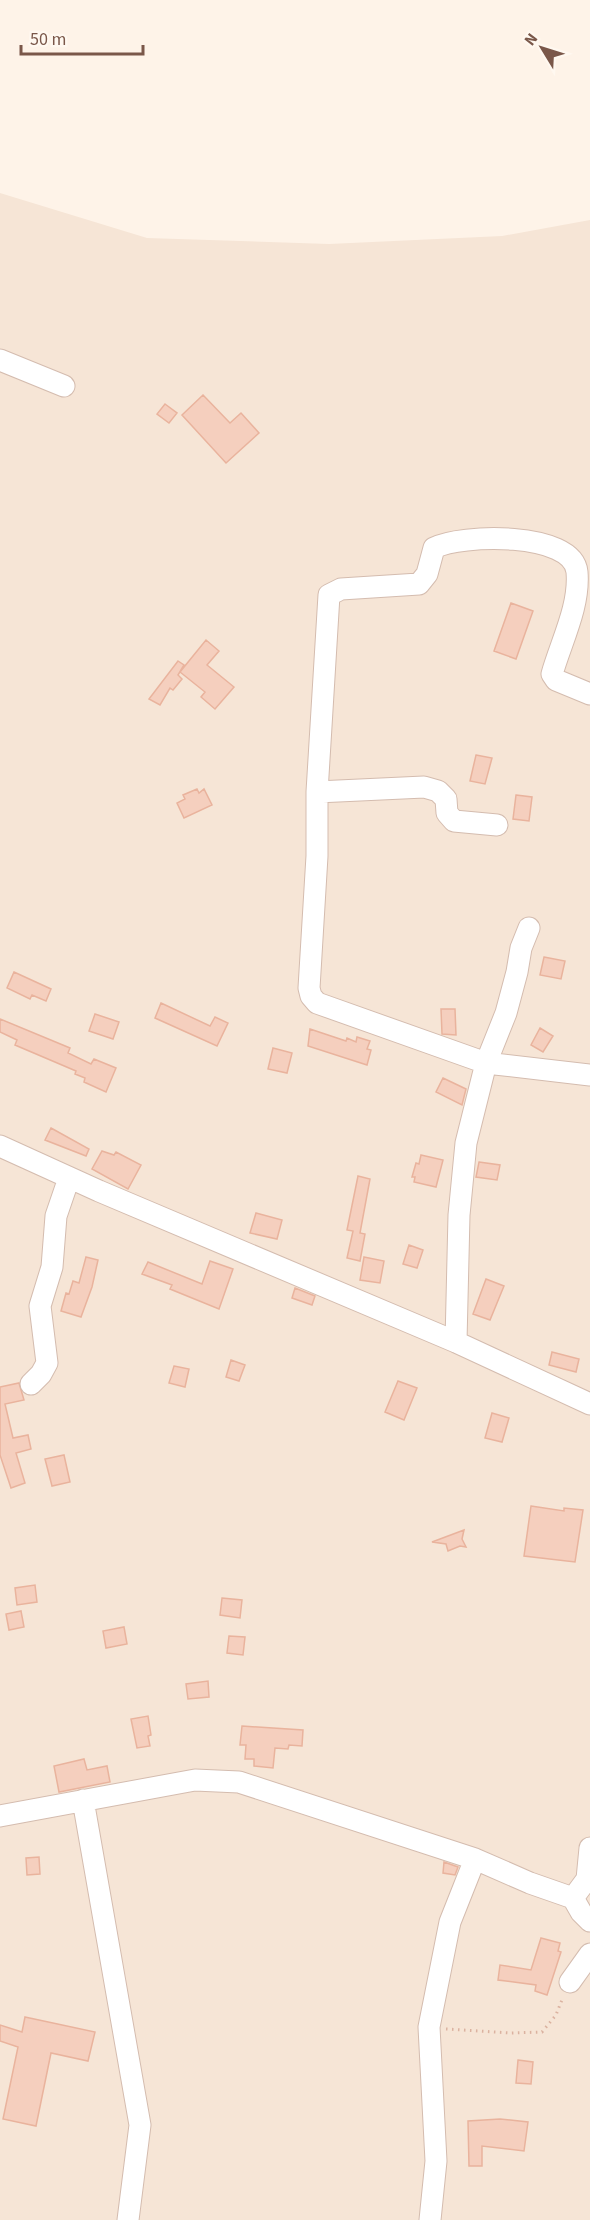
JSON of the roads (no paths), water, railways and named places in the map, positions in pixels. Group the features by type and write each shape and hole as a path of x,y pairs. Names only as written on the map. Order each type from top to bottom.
{"street":[{"path":"0,360 64,386"},
{"path":"590,694 556,680 552,674 572,613 577,570 571,560 556,549 532,542 495,538 445,542 434,548 427,574 419,584 341,590 329,595 317,792 318,856 309,988 311,996 317,1003 486,1063 590,1075"},
{"path":"317,792 424,787 438,791 446,799 447,813 454,821 497,825"},
{"path":"456,1342 459,1215 466,1143 486,1063 506,1012 521,948 529,928"},
{"path":"0,1146 69,1178 456,1342 590,1404"},
{"path":"31,1384 41,1374 47,1363 40,1306 52,1268 57,1216 69,1178"},
{"path":"0,1816 195,1780 239,1782 475,1859 530,1883 573,1898 590,1922"},
{"path":"84,1800 140,2125 128,2220"},
{"path":"573,1898 587,1879 590,1848"},
{"path":"430,2220 436,2161 429,2027 450,1922 475,1859"},
{"path":"570,1982 590,1954"}]}
